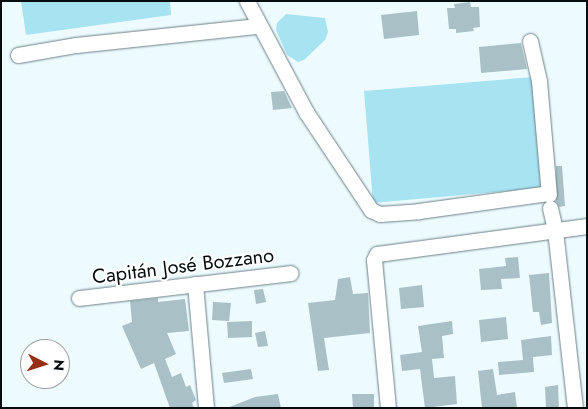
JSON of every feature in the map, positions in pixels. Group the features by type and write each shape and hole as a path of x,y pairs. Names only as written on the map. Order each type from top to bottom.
{"street":[{"path":"248,1 258,26 306,112 371,210 380,214 549,199"},
{"path":"18,55 76,45 258,26"},
{"path":"530,41 539,80 549,199 555,230 574,408"},
{"path":"388,408 374,260 377,254 587,226"},
{"name":"Capitán José Bozzano","path":"79,298 291,273"},
{"path":"195,284 206,408"}],"shaded area":[{"path":"21,1 170,1 171,15 26,35"},
{"path":"286,14 325,18 328,32 325,40 304,60 298,62 287,55 276,30 277,23"},
{"path":"533,77 542,188 373,203 364,91"}],"building":[{"path":"470,2 471,7 479,7 480,27 473,28 474,31 456,33 456,29 449,29 447,8 455,8 454,4"},
{"path":"417,11 419,35 384,39 381,15"},
{"path":"521,43 527,69 481,73 479,47"},
{"path":"284,91 292,108 273,110 271,92"},
{"path":"556,166 562,166 565,206 559,207 556,201"},
{"path":"518,257 520,278 501,279 502,289 481,290 479,269 506,266 505,258"},
{"path":"549,273 552,323 541,325 539,312 533,312 529,275"},
{"path":"350,277 353,294 368,293 370,333 324,338 329,370 318,371 308,303 335,300 338,279"},
{"path":"422,285 424,307 401,309 399,288"},
{"path":"263,289 266,302 256,304 254,290"},
{"path":"158,298 158,302 185,299 189,331 167,333 176,354 165,359 172,377 181,373 186,387 190,385 196,400 192,403 194,408 170,408 154,363 141,369 122,326 132,322 130,301"},
{"path":"213,302 231,303 229,321 212,320"},
{"path":"506,317 508,339 481,342 479,320"},
{"path":"252,321 252,337 228,338 227,322"},
{"path":"452,321 453,334 442,336 444,358 432,359 434,378 455,376 457,404 425,408 420,369 402,371 400,355 422,352 418,326"},
{"path":"265,331 268,346 258,347 255,333"},
{"path":"551,336 552,355 533,357 534,372 499,375 498,362 523,360 521,340"},
{"path":"251,369 253,379 224,383 222,373"},
{"path":"493,369 497,395 515,392 517,408 482,408 478,371"},
{"path":"558,385 559,408 546,408 545,387"},
{"path":"278,394 281,408 227,408 255,397"},
{"path":"352,394 374,394 374,408 353,408"}]}
